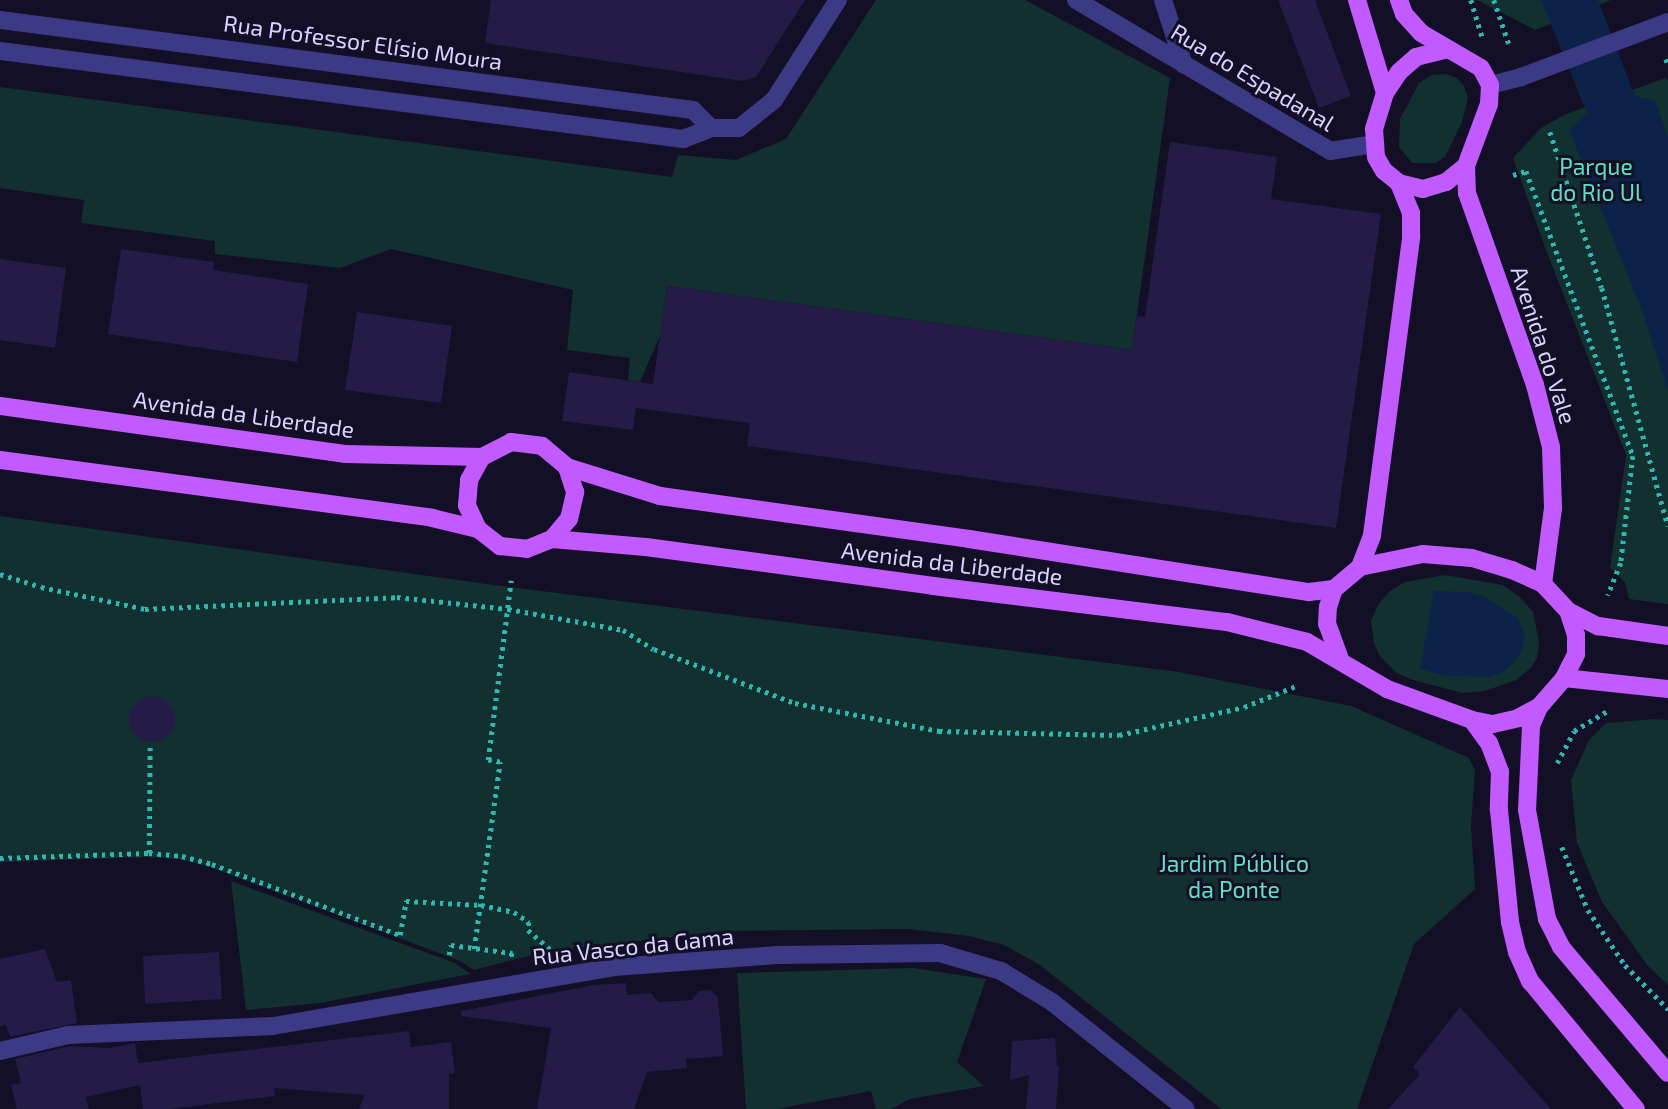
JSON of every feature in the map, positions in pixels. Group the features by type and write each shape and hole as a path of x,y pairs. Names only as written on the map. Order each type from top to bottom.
{"main road":[{"path":"1357,0 1385,93"},
{"path":"1399,0 1404,13 1421,33 1445,50 1462,56 1481,68 1490,85"},
{"path":"1445,50 1416,57 1399,72 1385,93 1374,129 1376,157 1384,171 1399,183 1423,189 1446,182 1466,166"},
{"name":"Avenida do Vale","path":"1490,85 1489,104 1466,166 1467,193 1535,385 1551,447 1553,508 1543,584"},
{"path":"1360,568 1372,535 1411,237 1411,213 1399,183"},
{"name":"Avenida da Liberdade","path":"0,406 345,454 482,457 511,442 532,444 542,446 567,467 660,496 982,541 1309,592 1334,589 1360,568 1423,554 1472,558 1512,570 1543,584 1568,611 1598,626 1668,636"},
{"path":"478,529 467,505 469,480 482,457"},
{"name":"Avenida da Liberdade","path":"0,460 432,518 478,529 500,545 527,549 552,540 646,547 1227,622 1307,642 1387,689 1472,720 1493,724 1518,718 1539,707 1564,678 1576,654 1576,635 1568,611"},
{"path":"552,540 569,519 575,492 567,467"},
{"path":"1334,589 1327,624 1340,659"},
{"path":"1564,678 1668,689"},
{"path":"1539,707 1531,726 1527,810 1548,919 1561,947 1668,1073"},
{"path":"1472,720 1489,743 1500,772 1501,835 1510,922 1517,952 1530,981 1636,1109"}],"street":[{"path":"0,51 683,139 711,128 739,128 774,100 838,0"},
{"name":"Rua do Espadanal","path":"1076,0 1330,151 1375,144"},
{"path":"1163,0 1184,65"},
{"name":"Rua Professor Elísio Moura","path":"0,20 693,110 711,128"},
{"path":"1490,85 1668,22"},
{"name":"Rua Vasco da Gama","path":"0,1051 68,1035 273,1026 614,967 776,955 940,953 1001,971 1052,1002 1186,1109"}],"path":[{"path":"1471,0 1482,36"},
{"path":"1494,0 1509,44"},
{"path":"1550,132 1602,288 1668,526"},
{"path":"1513,175 1526,171 1600,359 1633,456 1621,563 1608,595"},
{"path":"0,574 41,587 145,609 397,597 508,609 622,630 654,649 795,703 939,731 1119,735 1244,707 1296,686"},
{"path":"474,949 500,762 488,760 511,580"},
{"path":"1557,773 1558,760 1574,731 1602,710 1612,710"},
{"path":"149,853 150,743"},
{"path":"1560,836 1588,910 1625,965 1668,1009"},
{"path":"0,858 149,853 182,856 212,864 400,935 406,901 481,905 514,912 529,922 528,930 558,958"},
{"path":"449,955 451,945 512,953 510,967"}],"green space":[{"path":"876,0 1025,0 1170,78 1132,350 667,286 660,336 640,382 628,380 630,358 567,350 573,290 391,249 340,268 215,254 215,241 81,223 84,200 0,188 0,87 672,177 678,155 736,160 786,139"},
{"path":"1477,0 1611,0 1535,30"},
{"path":"1445,74 1457,78 1464,86 1468,98 1462,122 1445,157 1435,163 1412,163 1399,147 1400,119 1419,83 1432,75"},
{"name":"Parque do Rio Ul","path":"1665,78 1668,80 1668,604 1629,599 1625,582 1610,568 1626,455 1513,158 1541,128 1564,115"},
{"name":"Jardim Público da Ponte","path":"0,516 486,584 1179,672 1351,706 1469,758 1475,770 1471,826 1475,889 1414,944 1357,1109 1221,1109 1040,965 1004,945 969,936 908,929 725,931 544,952 474,970 460,961 210,867 180,859 147,857 0,862"},
{"path":"1445,575 1503,585 1520,597 1533,612 1539,642 1537,658 1531,668 1516,680 1485,691 1462,693 1410,679 1395,672 1379,655 1374,643 1371,621 1378,605 1390,591 1405,582"},
{"path":"1668,720 1668,985 1648,966 1602,902 1577,843 1571,780 1589,740 1606,723"},
{"path":"231,881 455,963 470,974 320,1003 246,1010"},
{"path":"913,968 986,979 957,1062 984,1086 910,1099 891,1109 876,1109 871,1091 777,1109 746,1109 737,973"}],"water":[{"path":"1541,0 1598,0 1635,96 1655,100 1668,138 1668,390 1641,308 1569,130 1587,113"},
{"path":"1434,591 1467,592 1485,597 1518,618 1525,636 1522,650 1504,672 1489,677 1447,676 1420,669"}],"building":[{"path":"491,0 805,0 756,77 742,81 485,43"},
{"path":"1278,0 1315,0 1351,96 1319,108"},
{"path":"1170,142 1277,157 1271,199 1381,214 1336,528 747,446 750,423 636,408 633,430 562,421 569,372 653,384 667,286 1132,350 1137,316 1145,317"},
{"path":"121,249 214,262 213,270 308,284 297,362 108,334"},
{"path":"0,259 66,268 55,348 0,340"},
{"path":"357,312 452,326 441,403 345,390"},
{"path":"152,696 168,703 175,719 168,735 152,742 136,735 129,719 136,703"},
{"path":"45,949 57,982 71,980 77,1023 10,1037 6,1025 0,1026 0,959"},
{"path":"219,952 222,999 145,1004 143,956"},
{"path":"626,983 627,995 651,993 658,1002 692,1000 699,991 710,990 718,997 723,1056 686,1059 687,1068 647,1072 634,1109 537,1109 551,1028 461,1016 461,1011 594,985"},
{"path":"1460,1007 1551,1109 1388,1109 1420,1074 1413,1067"},
{"path":"409,1031 411,1047 451,1042 455,1073 449,1074 449,1109 359,1109 365,1095 274,1088 275,1096 169,1109 143,1109 140,1085 86,1097 89,1109 17,1109 11,1085 21,1083 15,1059 70,1046 110,1048 135,1043 138,1063"},
{"path":"1055,1038 1059,1066 1056,1109 1026,1109 1029,1075 1010,1080 1012,1041"}]}
